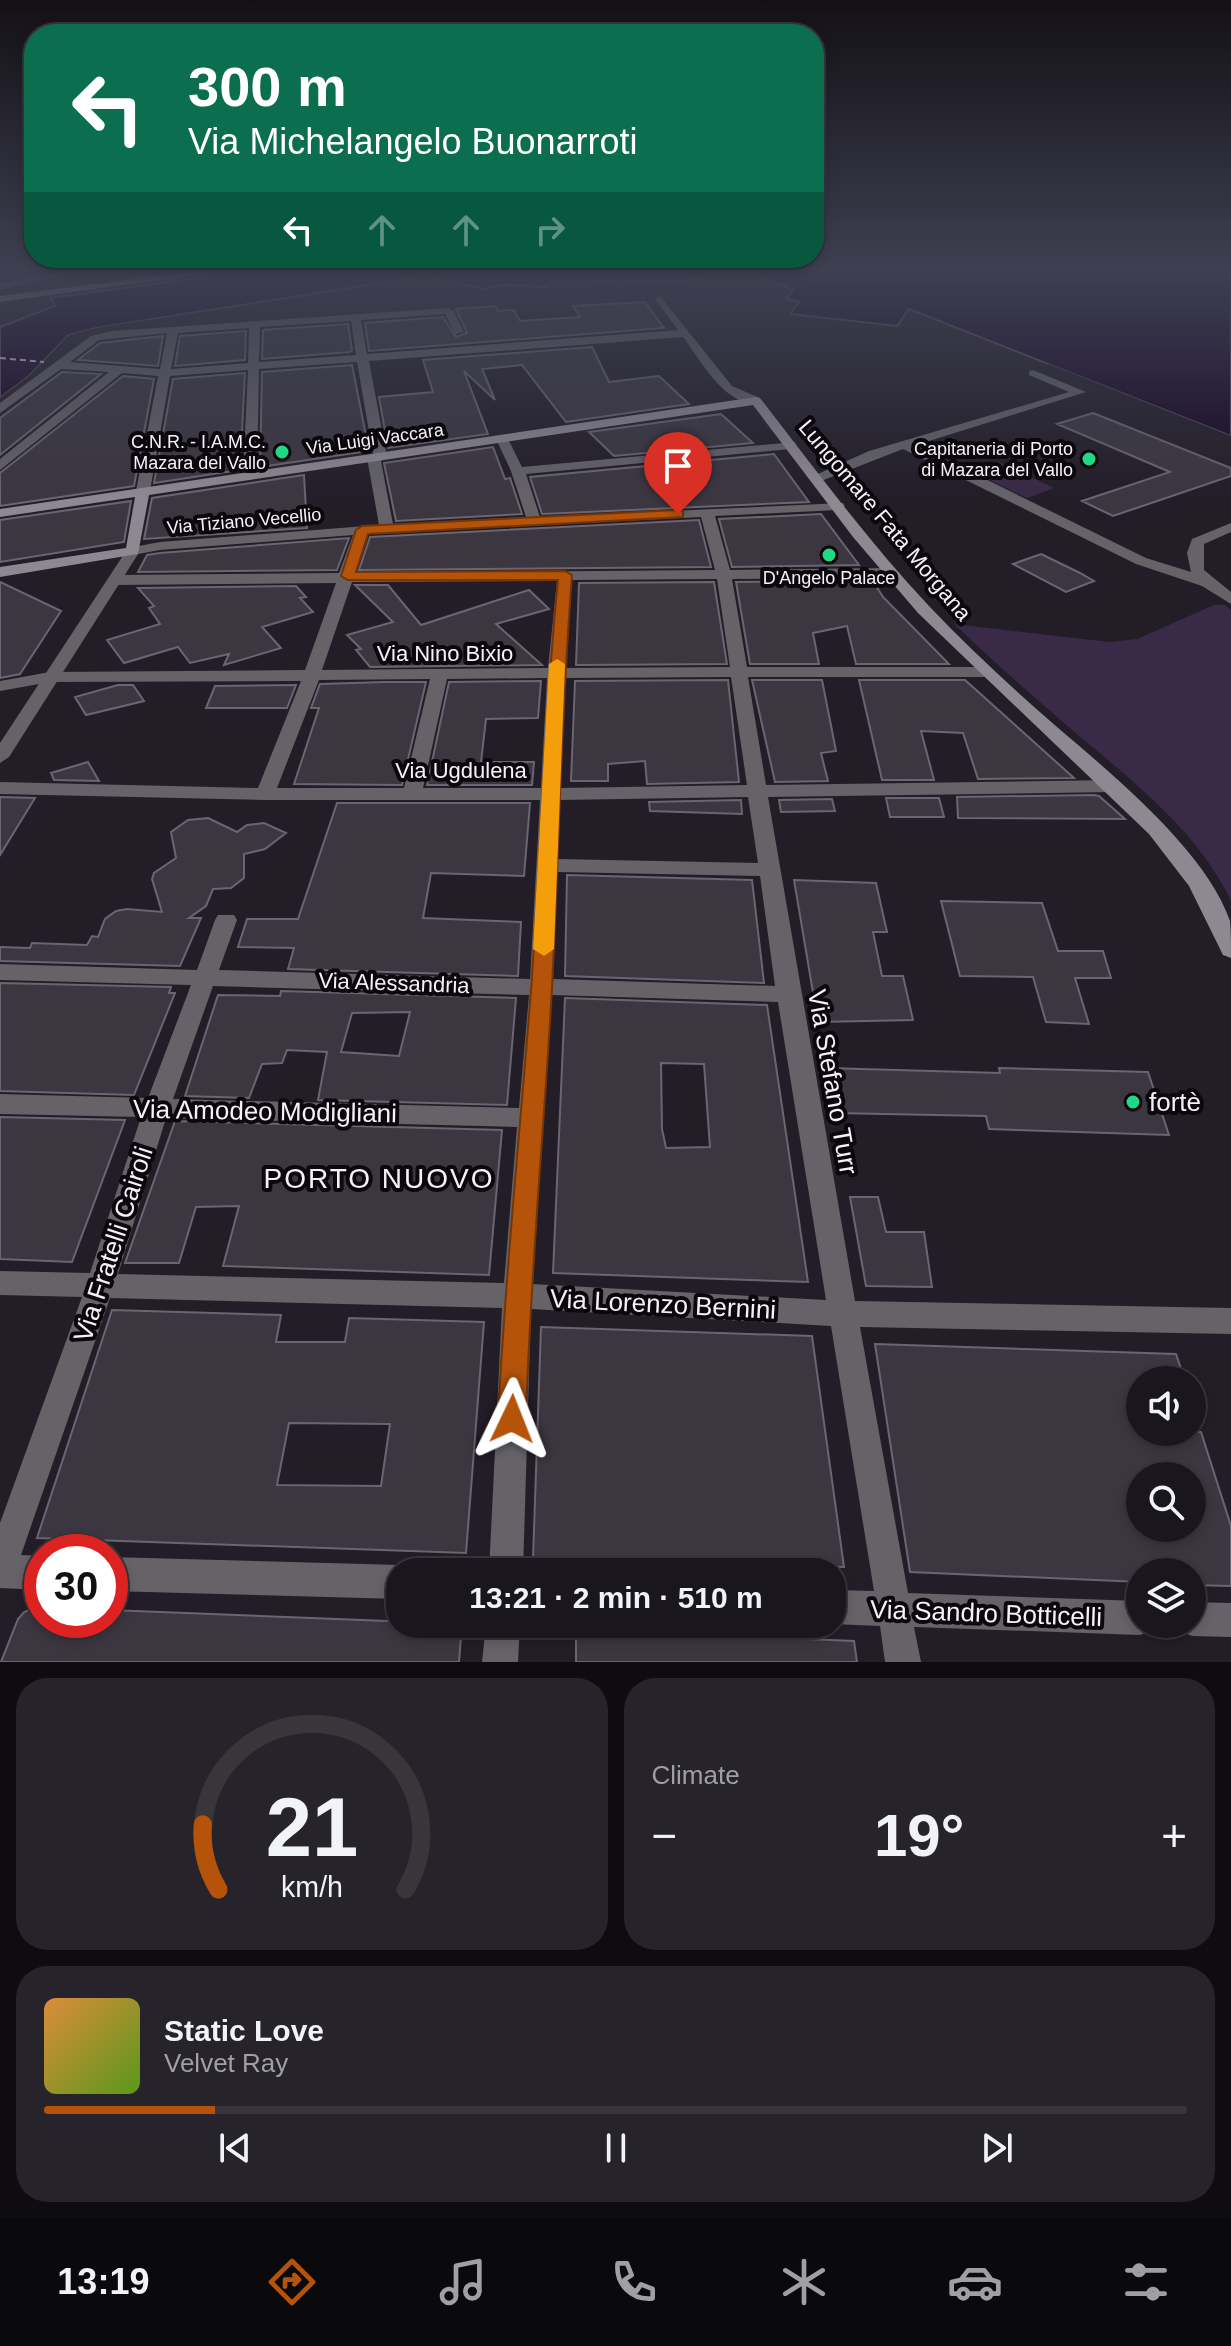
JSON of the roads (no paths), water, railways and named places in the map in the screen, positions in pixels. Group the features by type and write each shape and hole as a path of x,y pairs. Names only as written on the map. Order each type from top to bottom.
{"main road":[{"name":"Via Luigi Vaccara","path":"0,513 756,401"},
{"name":"Lungomare Fata Morgana","path":"756,401 921,608 984,672 1114,786 1163,834 1218,915 1231,950"},
{"path":"0,572 133,551 143,491"}],"street":[{"path":"0,409 85,346"},
{"path":"143,491 170,346"},
{"path":"250,476 254,346"},
{"path":"360,346 387,529"},
{"path":"59,365 164,373 529,346"},
{"name":"Lungomare Fata Morgana","path":"695,346 728,389 756,401"},
{"path":"0,466 120,369"},
{"path":"816,478 905,445 1080,392 1033,373"},
{"path":"502,439 518,471 534,521"},
{"path":"518,471 790,445"},
{"path":"905,445 1141,561 1205,582 1231,599"},
{"name":"Via Tiziano Vecellio","path":"133,551 189,543 362,530 838,506"},
{"name":"Via Stefano Turr","path":"707,512 724,574 788,994 903,1662"},
{"path":"1205,582 1195,569 1192,556 1197,542 1231,527"},
{"path":"265,794 312,675 362,530"},
{"path":"0,757 133,551"},
{"path":"115,580 892,573"},
{"path":"507,1558 517,1296 541,989 556,674 565,575"},
{"name":"Via Nino Bixio","path":"0,686 50,677 984,672"},
{"path":"412,794 439,676"},
{"name":"Via Ugdulena","path":"0,788 265,794 551,794 1114,786"},
{"path":"549,865 771,870"},
{"name":"Via Fratelli Cairoli","path":"0,1570 100,1287 157,1108 226,920"},
{"name":"Via Alessandria","path":"0,972 788,994"},
{"name":"Via Amodeo Modigliani","path":"0,1104 530,1118"},
{"name":"Via Lorenzo Bernini","path":"0,1283 517,1296 843,1314 1231,1321"},
{"path":"0,1570 24,1572"},
{"path":"128,1574 386,1582"},
{"name":"Via Sandro Botticelli","path":"846,1608 1126,1618"},
{"path":"1206,1619 1231,1620"},
{"path":"500,1662 502,1638"}],"place":[{"name":"C.N.R. - I.A.M.C. Mazara del Vallo","path":"282,452"},
{"name":"Capitaneria di Porto di Mazara del Vallo","path":"1089,459"},
{"name":"D'Angelo Palace","path":"829,555"},
{"name":"fortè","path":"1133,1102"}],"district":[{"name":"PORTO NUOVO","path":"379,1178"}]}
